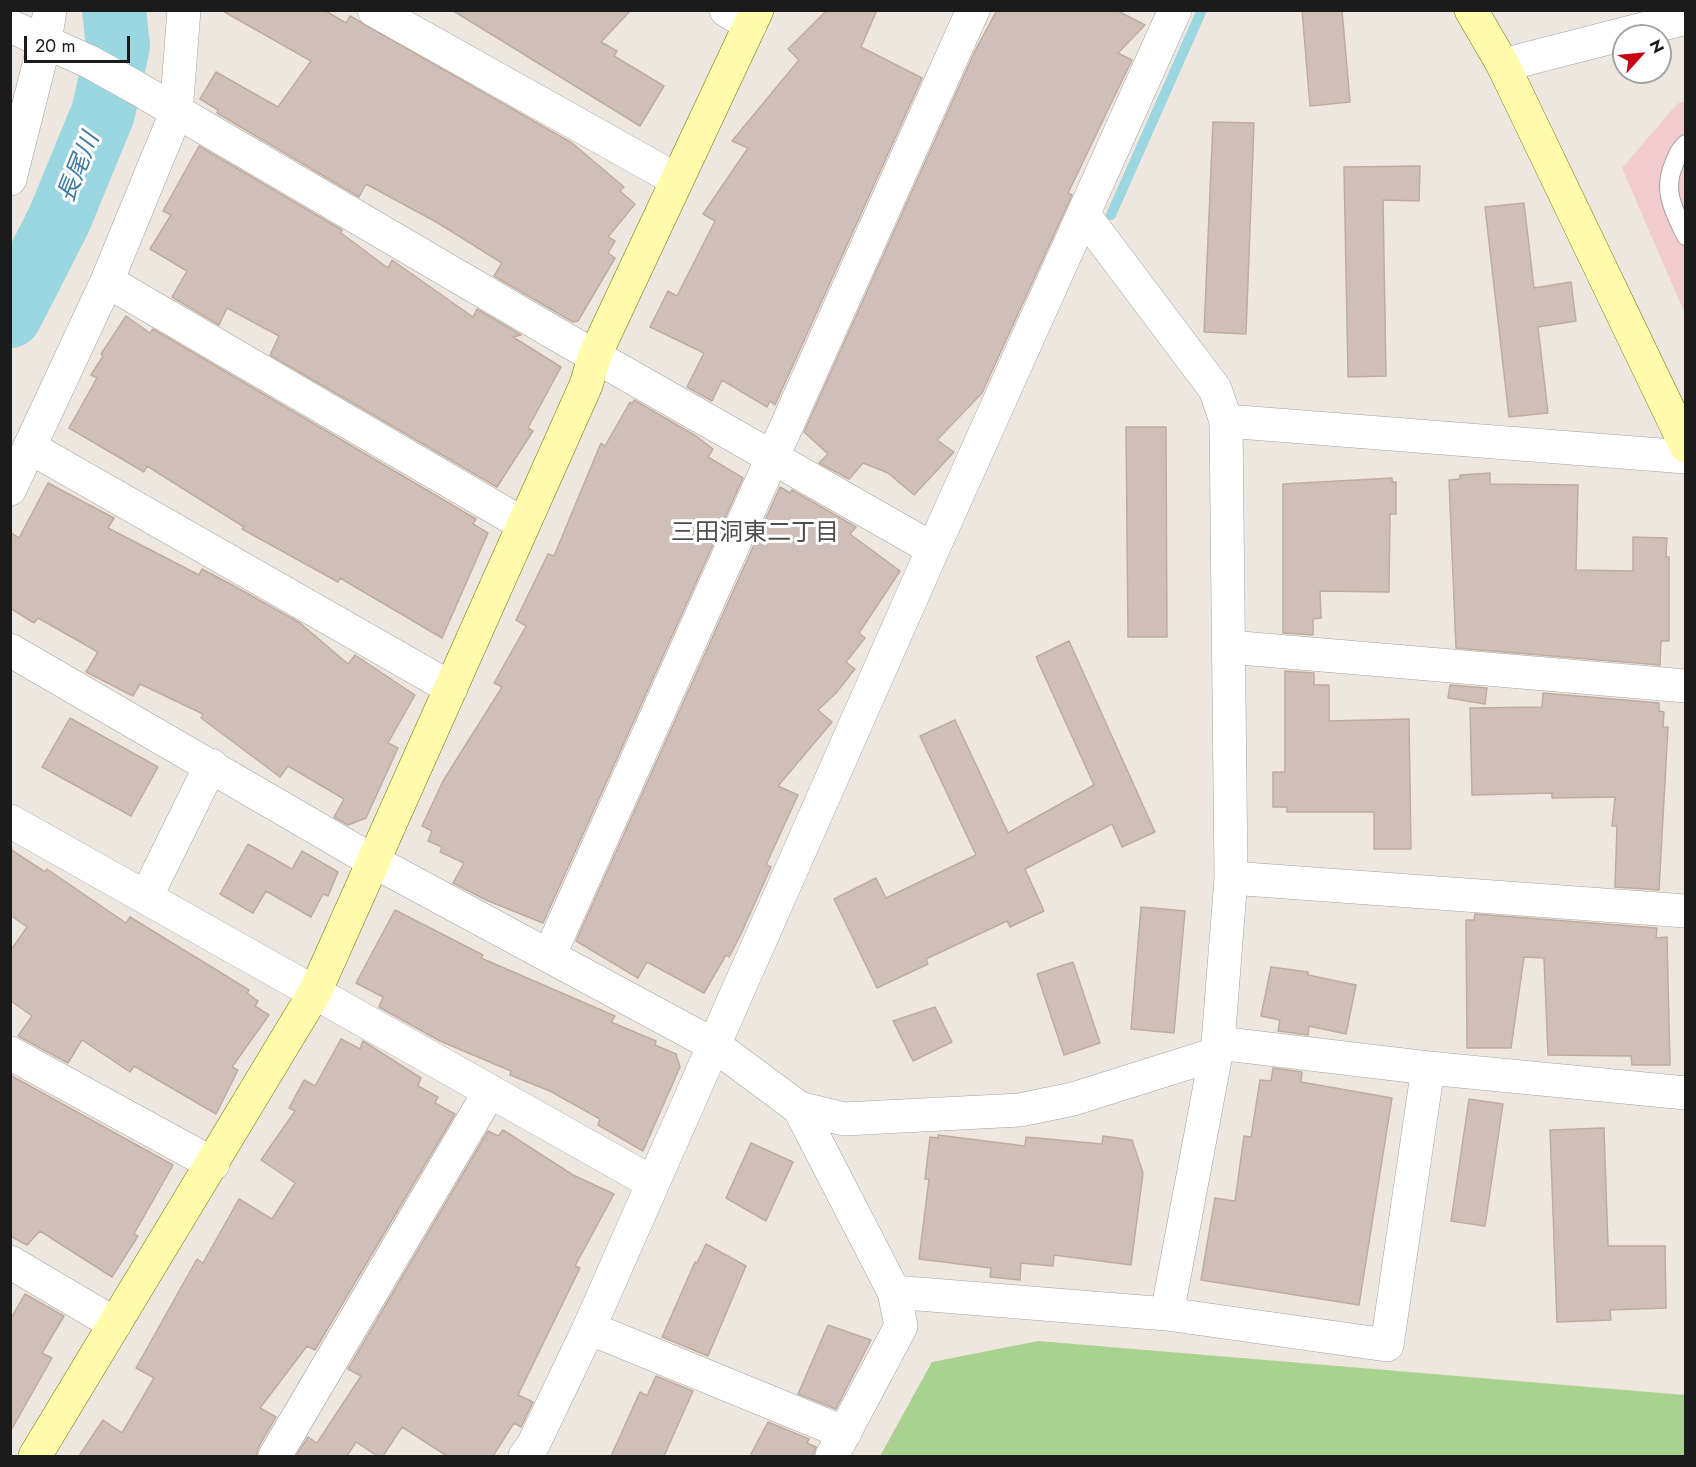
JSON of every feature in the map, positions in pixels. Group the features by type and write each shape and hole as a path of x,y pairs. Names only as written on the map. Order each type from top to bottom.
{"street":[{"path":"10,489 107,280 176,113 184,10"},
{"path":"374,10 677,180"},
{"path":"549,956 973,10"},
{"path":"525,1456 533,1445 590,1328 933,549 1175,10"},
{"path":"1470,10 1503,65 1686,446"},
{"path":"35,1456 315,992 586,385 595,355 677,180 744,15"},
{"path":"1503,65 1686,18"},
{"path":"10,179 48,26"},
{"path":"10,27 48,26 90,62 176,113 933,549"},
{"path":"1084,215 1215,389 1226,421 1232,878 1217,1048 1167,1314"},
{"path":"107,280 523,524"},
{"path":"1226,421 1686,457"},
{"path":"30,448 451,688"},
{"path":"1229,647 1686,686"},
{"path":"10,650 373,861 714,1045 799,1108 844,1119 1020,1110 1073,1099 1217,1048 1686,1093"},
{"path":"146,897 211,765"},
{"path":"10,821 653,1183"},
{"path":"1232,878 1686,911"},
{"path":"10,1053 213,1164"},
{"path":"894,1292 1167,1314 1387,1345 1428,1068"},
{"path":"275,1456 490,1091"},
{"path":"590,1328 838,1445 901,1326 894,1292 799,1108"},
{"path":"10,1262 115,1324"}],"lane":[{"path":"1686,144 1680,148 1668,177 1669,201 1686,236"}],"shaded area":[{"path":"1685,101 1685,314 1622,168 1677,104"}],"green space":[{"path":"1038,1341 1685,1395 1685,1456 880,1456 932,1362"}],"building":[{"path":"221,10 324,10 346,23 350,16 572,143 624,187 620,191 635,204 608,237 615,241 608,253 615,258 578,321 573,322 494,276 502,263 438,223 366,184 359,197 217,113 218,110 200,99 216,72 278,107 311,61"},
{"path":"452,10 631,10 601,42 617,51 614,56 664,86 640,126"},
{"path":"827,10 877,10 861,47 922,78 775,405 770,401 767,407 722,380 712,401 687,387 704,353 650,327 668,291 677,296 715,221 703,214 748,148 732,141 799,60 788,49"},
{"path":"997,10 1116,10 1145,25 1118,53 1132,60 1068,193 1072,195 982,393 937,440 954,452 914,495 888,473 863,463 849,479 819,463 828,454 804,432 975,51"},
{"path":"1302,10 1342,10 1350,102 1310,106"},
{"path":"1213,122 1254,123 1246,334 1204,332"},
{"path":"199,146 342,230 341,233 388,268 392,260 473,317 477,309 521,335 513,337 561,367 528,428 533,431 497,487 270,355 279,336 227,308 219,325 172,297 187,271 150,249 171,215 163,211"},
{"path":"1420,166 1419,201 1383,200 1386,376 1348,377 1344,167"},
{"path":"1524,203 1534,288 1571,282 1576,321 1538,327 1548,413 1509,417 1485,207"},
{"path":"126,316 150,333 153,329 476,519 473,524 488,533 442,638 340,578 338,582 242,529 244,527 147,466 144,472 69,428 97,378 91,375 103,356 101,354"},
{"path":"634,400 696,436 713,449 708,457 743,478 543,923 486,900 453,883 464,863 440,852 442,847 428,841 432,831 422,826 443,781 502,687 494,683 526,626 516,620 548,554 554,556 601,443 605,446 630,402 632,404"},
{"path":"1126,427 1166,427 1167,637 1128,637"},
{"path":"1490,473 1490,484 1578,485 1576,570 1633,571 1633,537 1667,538 1669,641 1661,641 1660,665 1456,648 1449,480 1460,479 1460,475"},
{"path":"1392,478 1392,482 1396,482 1396,514 1390,514 1389,592 1320,591 1321,618 1313,619 1313,635 1283,633 1283,484"},
{"path":"48,483 114,518 108,528 199,575 202,569 234,586 300,623 348,664 355,655 415,695 388,743 398,748 366,818 348,825 334,817 344,799 288,766 280,777 201,718 203,714 140,684 133,696 86,672 98,652 38,618 34,623 10,608 10,532 19,538"},
{"path":"780,487 790,493 792,490 856,527 850,534 900,571 859,633 865,638 846,662 855,669 836,693 818,710 832,722 778,786 798,795 766,865 771,867 741,934 729,957 726,955 704,993 647,962 638,978 576,941"},
{"path":"1069,641 1155,832 1122,847 1112,824 1025,869 1044,911 1010,927 1007,921 926,959 928,964 877,988 834,899 876,878 886,898 976,855 920,736 955,720 1008,833 1094,785 1036,657"},
{"path":"1285,671 1314,673 1314,685 1329,685 1329,721 1409,719 1411,849 1374,849 1374,812 1287,812 1287,807 1273,807 1273,772 1285,772"},
{"path":"1450,685 1487,688 1485,704 1448,698"},
{"path":"1543,693 1659,703 1659,711 1664,712 1663,727 1668,727 1659,890 1615,887 1617,826 1612,826 1615,797 1552,798 1552,793 1472,795 1470,708 1542,707"},
{"path":"70,718 158,767 131,816 42,767"},
{"path":"248,844 292,869 302,851 338,872 328,896 323,894 311,917 266,891 253,913 220,894"},
{"path":"10,849 45,872 47,869 126,923 130,917 249,990 247,993 258,1001 255,1006 269,1015 232,1067 238,1070 216,1114 134,1066 130,1072 82,1040 68,1063 18,1036 32,1016 11,1001 11,950 27,927 10,915"},
{"path":"1141,907 1185,911 1174,1033 1131,1029"},
{"path":"395,910 483,955 481,958 615,1016 611,1022 656,1041 655,1045 676,1054 680,1067 643,1151 598,1125 600,1119 550,1091 510,1075 511,1071 440,1041 379,1007 383,997 356,983"},
{"path":"1475,914 1657,928 1656,938 1667,937 1670,1065 1632,1065 1631,1056 1548,1055 1544,958 1524,957 1511,1048 1467,1048 1466,920 1474,920"},
{"path":"1073,962 1100,1043 1064,1055 1037,974"},
{"path":"1271,967 1308,972 1308,975 1356,985 1346,1034 1309,1026 1308,1035 1278,1031 1280,1020 1261,1016"},
{"path":"935,1007 952,1042 913,1061 893,1021"},
{"path":"341,1039 360,1049 363,1041 421,1078 418,1086 438,1097 435,1103 455,1114 315,1350 307,1346 260,1408 276,1417 259,1446 256,1456 79,1456 103,1420 122,1433 154,1378 136,1368 197,1259 203,1263 239,1199 272,1219 295,1183 261,1160 295,1111 289,1108 304,1080 315,1086"},
{"path":"1273,1068 1302,1072 1301,1082 1392,1098 1359,1305 1201,1280 1215,1198 1235,1201 1244,1136 1251,1137 1260,1080 1271,1081"},
{"path":"10,1075 173,1165 134,1234 138,1236 112,1277 40,1231 27,1245 10,1236"},
{"path":"1469,1099 1503,1104 1485,1226 1451,1221"},
{"path":"1604,1128 1608,1246 1665,1246 1666,1308 1610,1310 1611,1320 1557,1322 1550,1130"},
{"path":"503,1130 573,1175 614,1194 575,1266 580,1268 518,1395 533,1402 521,1427 514,1423 493,1456 447,1456 402,1427 383,1456 377,1456 356,1442 347,1456 296,1456 308,1437 317,1443 361,1376 348,1369 488,1131 498,1136"},
{"path":"938,1135 1025,1146 1026,1137 1102,1144 1103,1136 1132,1140 1143,1173 1131,1265 1054,1255 1053,1266 1021,1263 1020,1280 990,1277 991,1268 919,1259 929,1179 925,1179 930,1137 938,1138"},
{"path":"751,1143 793,1162 766,1221 726,1198"},
{"path":"706,1244 746,1266 708,1356 662,1337 695,1262 697,1263"},
{"path":"25,1294 64,1316 42,1353 52,1358 10,1432 10,1320"},
{"path":"828,1325 871,1340 836,1409 798,1394"},
{"path":"656,1376 693,1391 664,1456 611,1456 640,1392 647,1396"},
{"path":"768,1422 809,1439 807,1443 816,1447 813,1456 750,1456"}],"waterway":[{"name":"長尾川","path":"10,316 59,220 103,113 118,46 114,10"},
{"path":"1111,215 1202,10"}],"district":[{"name":"三田洞東二丁目","path":"755,534"}]}
